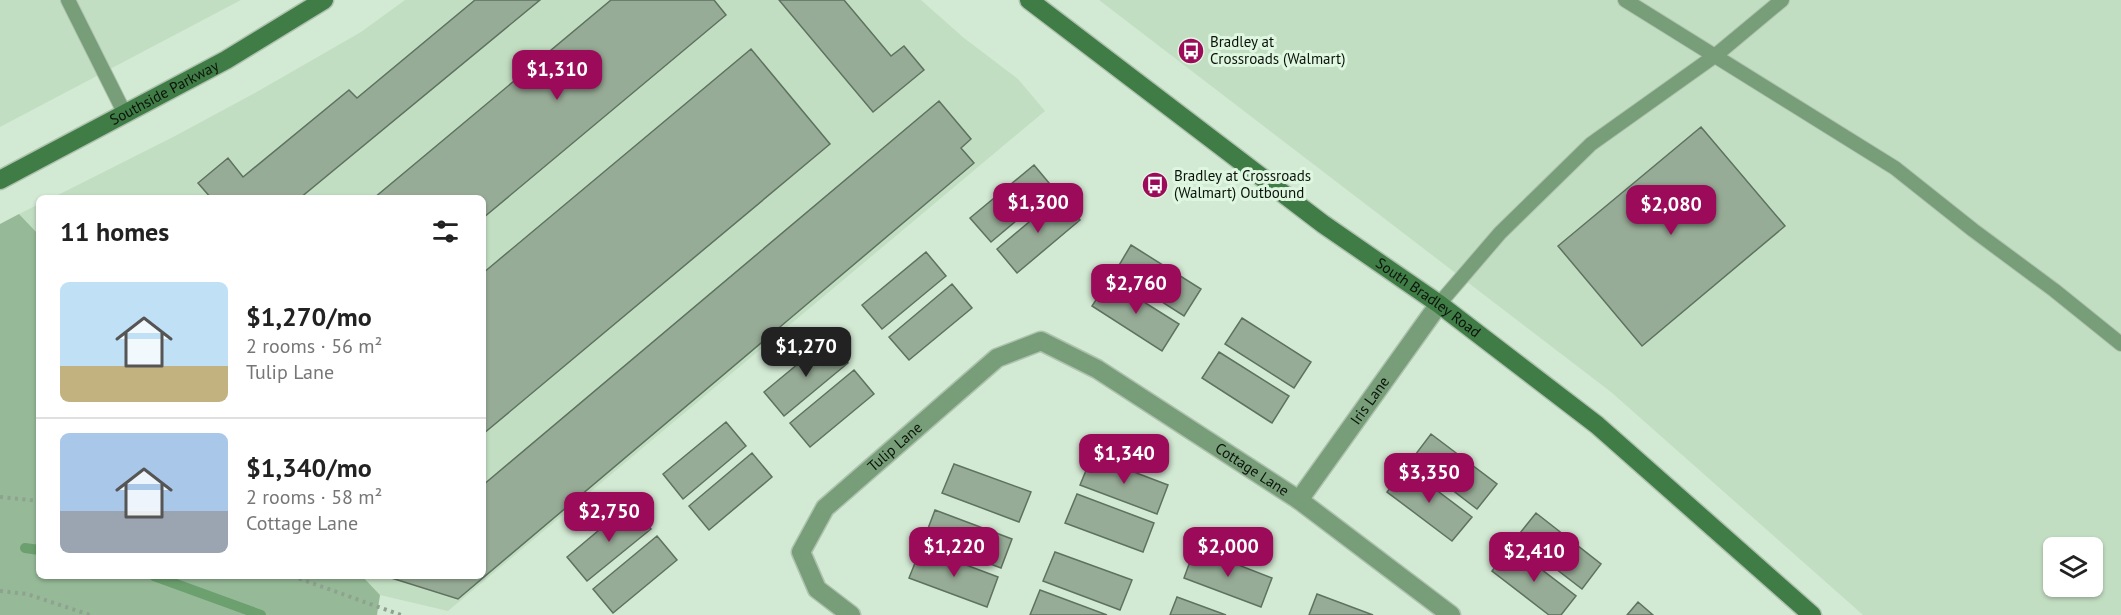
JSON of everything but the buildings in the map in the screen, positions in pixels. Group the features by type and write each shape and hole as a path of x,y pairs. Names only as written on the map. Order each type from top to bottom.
{"street":[{"name":"Southside Parkway","path":"0,180 226,60 324,0"},
{"name":"South Bradley Road","path":"1029,0 1323,224 1439,304 1597,425 1812,615"},
{"name":"Iris Lane","path":"1299,500 1439,304"},
{"name":"Cottage Lane","path":"1041,341 1097,369 1299,500 1451,615"},
{"name":"Tulip Lane","path":"851,615 817,589 801,552 825,507 997,358 1041,341"}],"lane":[{"path":"68,0 125,114"},
{"path":"1625,0 1895,168 2121,344"},
{"path":"1439,304 1500,232 1591,144 1716,55 1782,0"}],"path":[{"path":"0,497 36,501"},
{"path":"300,579 401,615"},
{"path":"0,591 27,594 90,615"}],"shaded area":[{"path":"0,0 241,0 0,127"},
{"path":"405,0 921,0 964,38 1018,79 1045,111 448,611 380,595 365,579 486,579 486,195 58,195 175,136 361,32"},
{"path":"1099,0 2121,0 2121,615 1863,615 1611,392"},
{"path":"36,206 36,232 19,214"},
{"path":"19,214 36,232 36,579 365,579 380,595 377,615 0,615 0,224"}],"waterway":[{"path":"25,548 36,550"},
{"path":"162,579 261,615"}],"place":[{"name":"Bradley at Crossroads (Walmart)","path":"1191,51"},
{"name":"Bradley at Crossroads (Walmart) Outbound","path":"1155,185"}]}
